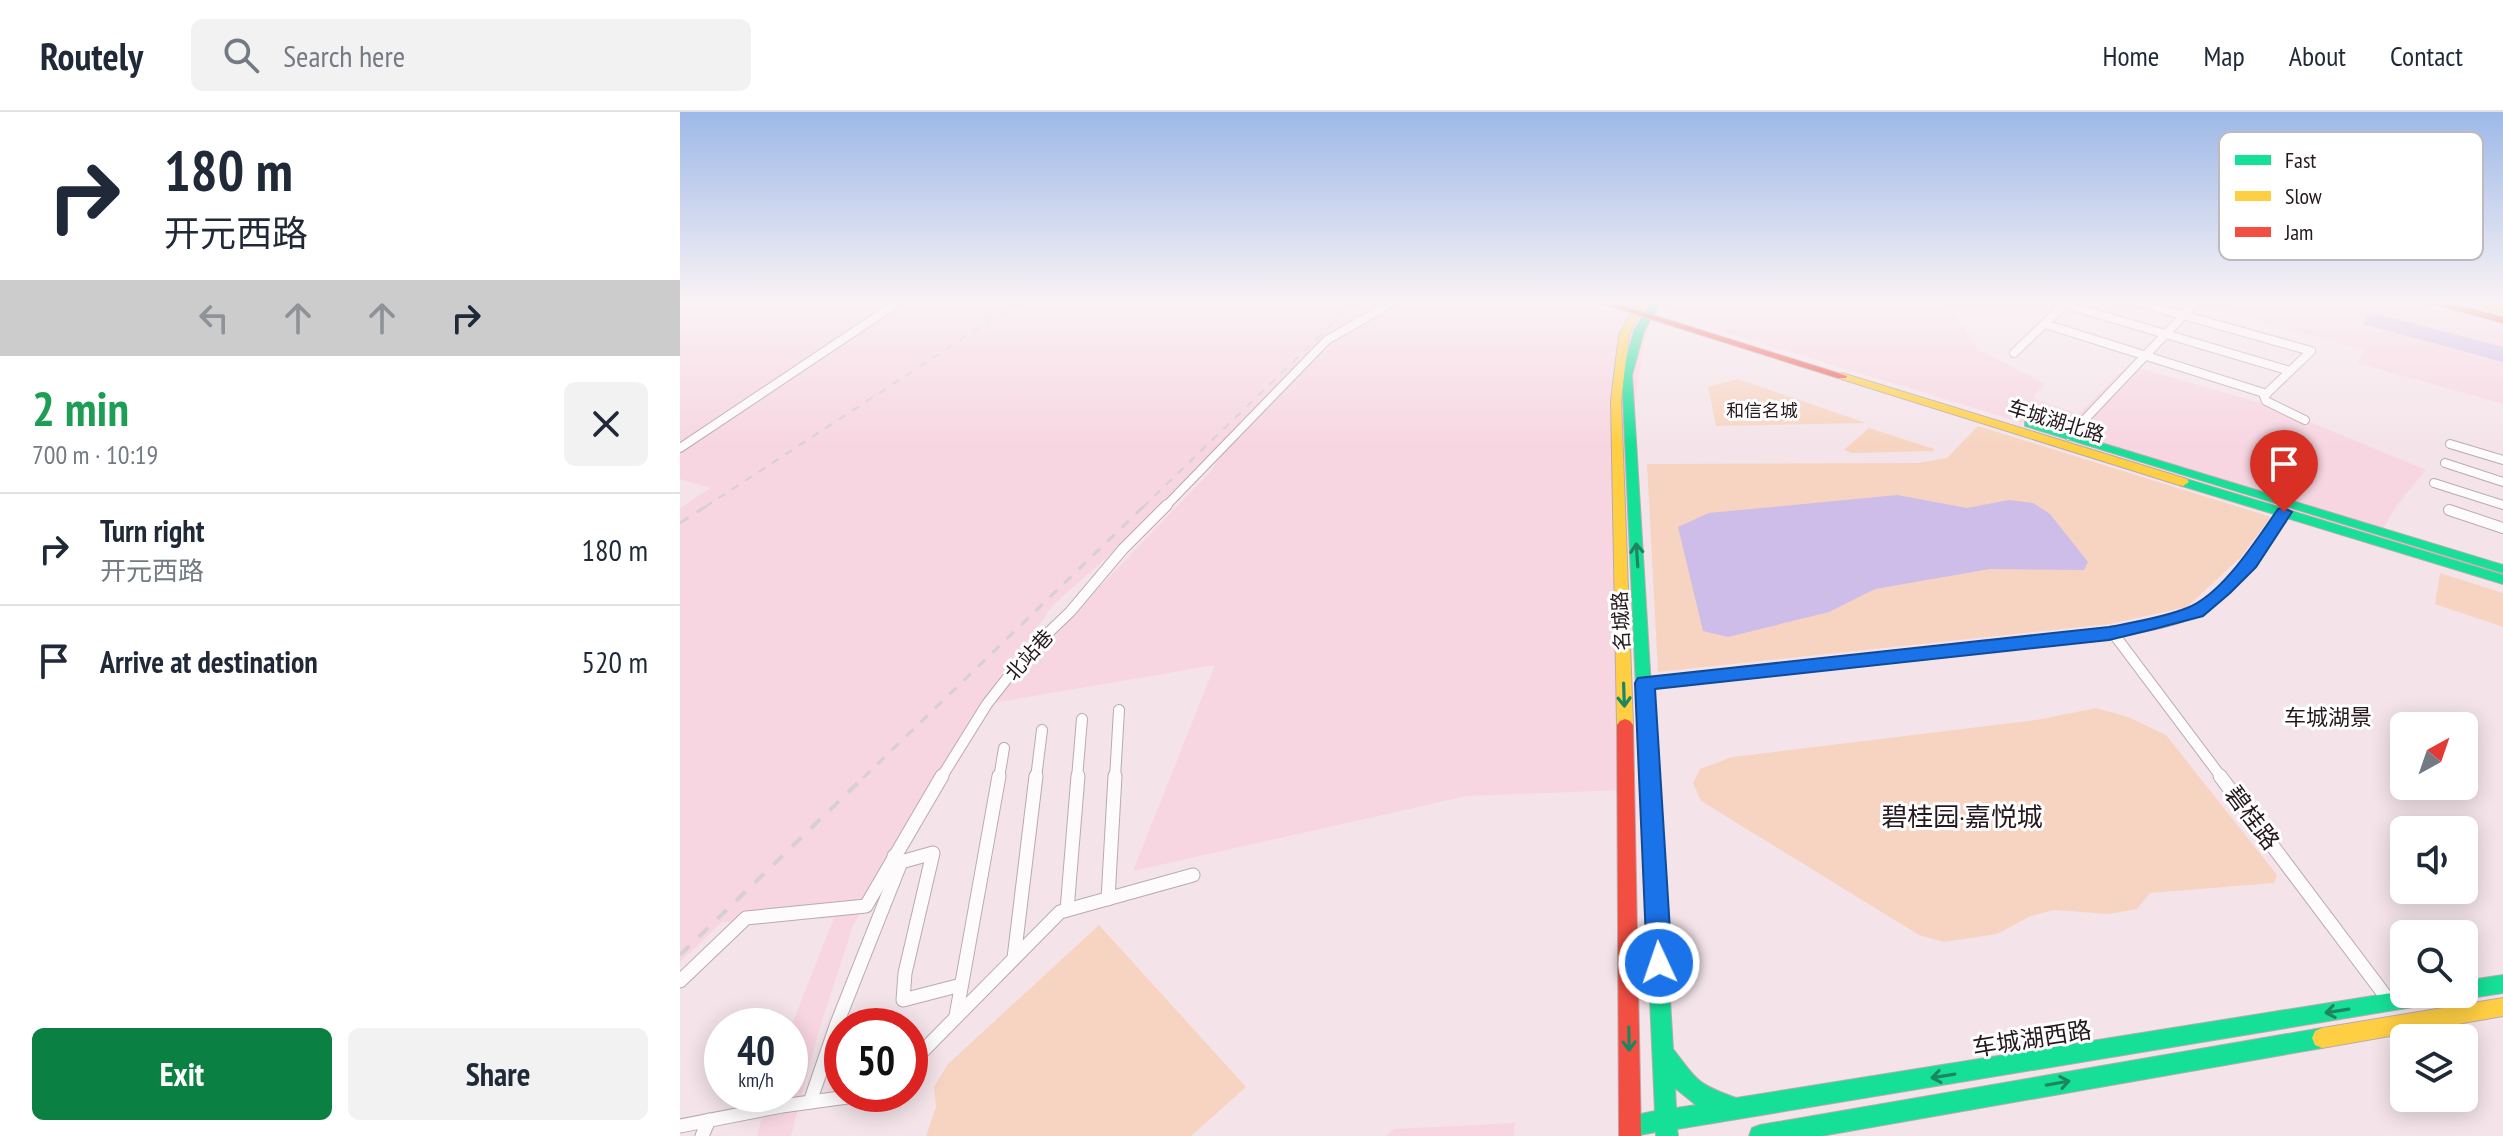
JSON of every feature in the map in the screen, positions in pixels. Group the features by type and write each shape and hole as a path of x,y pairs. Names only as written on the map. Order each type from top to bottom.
{"main road":[{"name":"名城路","path":"1622,349 1619,354 1616,400 1627,790 1630,1131"},
{"name":"名城路","path":"1634,349 1627,375 1628,408 1667,1128"},
{"name":"车城湖北路","path":"1764,349 2503,580"},
{"name":"车城湖北路","path":"1770,349 2069,436 2503,569"},
{"path":"2478,988 2503,984"},
{"name":"车城湖西路","path":"1630,1131 1667,1128 1739,1109 2390,1002"},
{"path":"1760,1136 2503,1007"},
{"path":"1664,1051 1680,1084 1701,1100 1739,1109"}],"street":[{"path":"680,448 828,349"},
{"name":"北站巷","path":"680,981 746,918 866,906 897,859 987,704 1027,653 1070,612 1123,549 1201,471 1202,466 1318,349"},
{"path":"2014,353 2019,349"},
{"path":"2122,349 2267,394"},
{"path":"2069,436 2152,349"},
{"path":"2213,349 2290,371"},
{"path":"2303,349 2311,351 2267,394 2266,401 2305,420"},
{"path":"2450,444 2503,460"},
{"path":"2445,463 2503,482"},
{"path":"2434,483 2503,505"},
{"path":"2449,510 2503,528"},
{"path":"1645,683 2113,633 2196,612 2250,563 2284,512"},
{"name":"碧桂路","path":"2113,633 2390,1002"},
{"path":"1108,899 1119,710"},
{"path":"1067,910 1082,719"},
{"path":"1014,958 1042,730"},
{"path":"955,1018 1004,748"},
{"path":"810,1102 897,859 933,853 905,973 903,1000 961,985"},
{"path":"928,1046 1060,912 1193,875"},
{"path":"680,1126 824,1100"},
{"path":"702,1136 709,1120"}],"shaded area":[{"path":"680,349 1643,349 1629,443 1627,790 1467,796 1133,871 1215,665 987,704 1210,472 1221,456 1053,605 990,694 896,845 853,926 824,1008 808,1071 808,1008 798,1008 834,918 722,922 680,962 680,508 710,488 680,479"},
{"path":"1780,349 1978,349 2045,384 2032,398 2078,414 2128,365 2269,405 2426,470 2397,505 2381,532"},
{"path":"2360,349 2503,349 2503,404 2358,363 2364,350"},
{"path":"2454,349 2503,349 2503,362"},
{"path":"1738,379 1866,423 1716,426 1708,387"},
{"path":"1978,426 2271,517 2241,557 2187,607 2109,624 1658,672 1647,464 1918,463 1947,458"},
{"path":"1869,428 1934,451 1852,453 1844,450"},
{"path":"1897,495 1967,508 2009,500 2033,503 2050,514 2088,562 2084,570 1990,569 1875,589 1829,612 1728,637 1703,631 1678,527 1709,513"},
{"path":"2440,573 2503,593 2503,627 2435,604"},
{"path":"2096,708 2128,717 2166,735 2277,875 2274,883 2150,893 2137,909 2109,914 2054,910 2031,916 1997,934 1944,942 1919,935 1701,801 1693,783 1700,769 1732,757 2036,720"},
{"path":"1099,925 1246,1087 1191,1136 926,1136 936,1107 934,1087 948,1064"},
{"path":"763,1112 797,1112 791,1136 757,1136"},
{"path":"1515,1123 1514,1136 1387,1136 1394,1129"}],"railway":[{"path":"705,507 947,349"},
{"path":"1143,507 1307,349"},
{"path":"680,523 708,505"},
{"path":"863,778 1145,505"},
{"path":"680,955 865,776"}],"traffic: fast":[{"path":"1634,349 1627,375 1667,1136"},
{"path":"2029,424 2503,569"},
{"path":"2183,482 2503,580"},
{"path":"2478,988 2503,984"},
{"path":"1630,1126 2390,1002"},
{"path":"1760,1136 2322,1038"},
{"path":"1667,1057 1685,1084 1701,1096 1731,1107"}],"traffic: slow":[{"path":"1622,349 1616,400 1625,725"},
{"path":"1842,376 2183,482"},
{"path":"2322,1038 2503,1007"}],"traffic: jam":[{"path":"1753,349 1842,376"},
{"path":"1625,725 1630,1136"}],"district":[{"name":"和信名城","path":"1762,411"},
{"name":"车城湖景","path":"2328,717"},
{"name":"碧桂园·嘉悦城","path":"1962,817"}],"route":[{"path":"1659,963 1645,683 2109,634 2196,612 2250,563 2284,512"}]}
